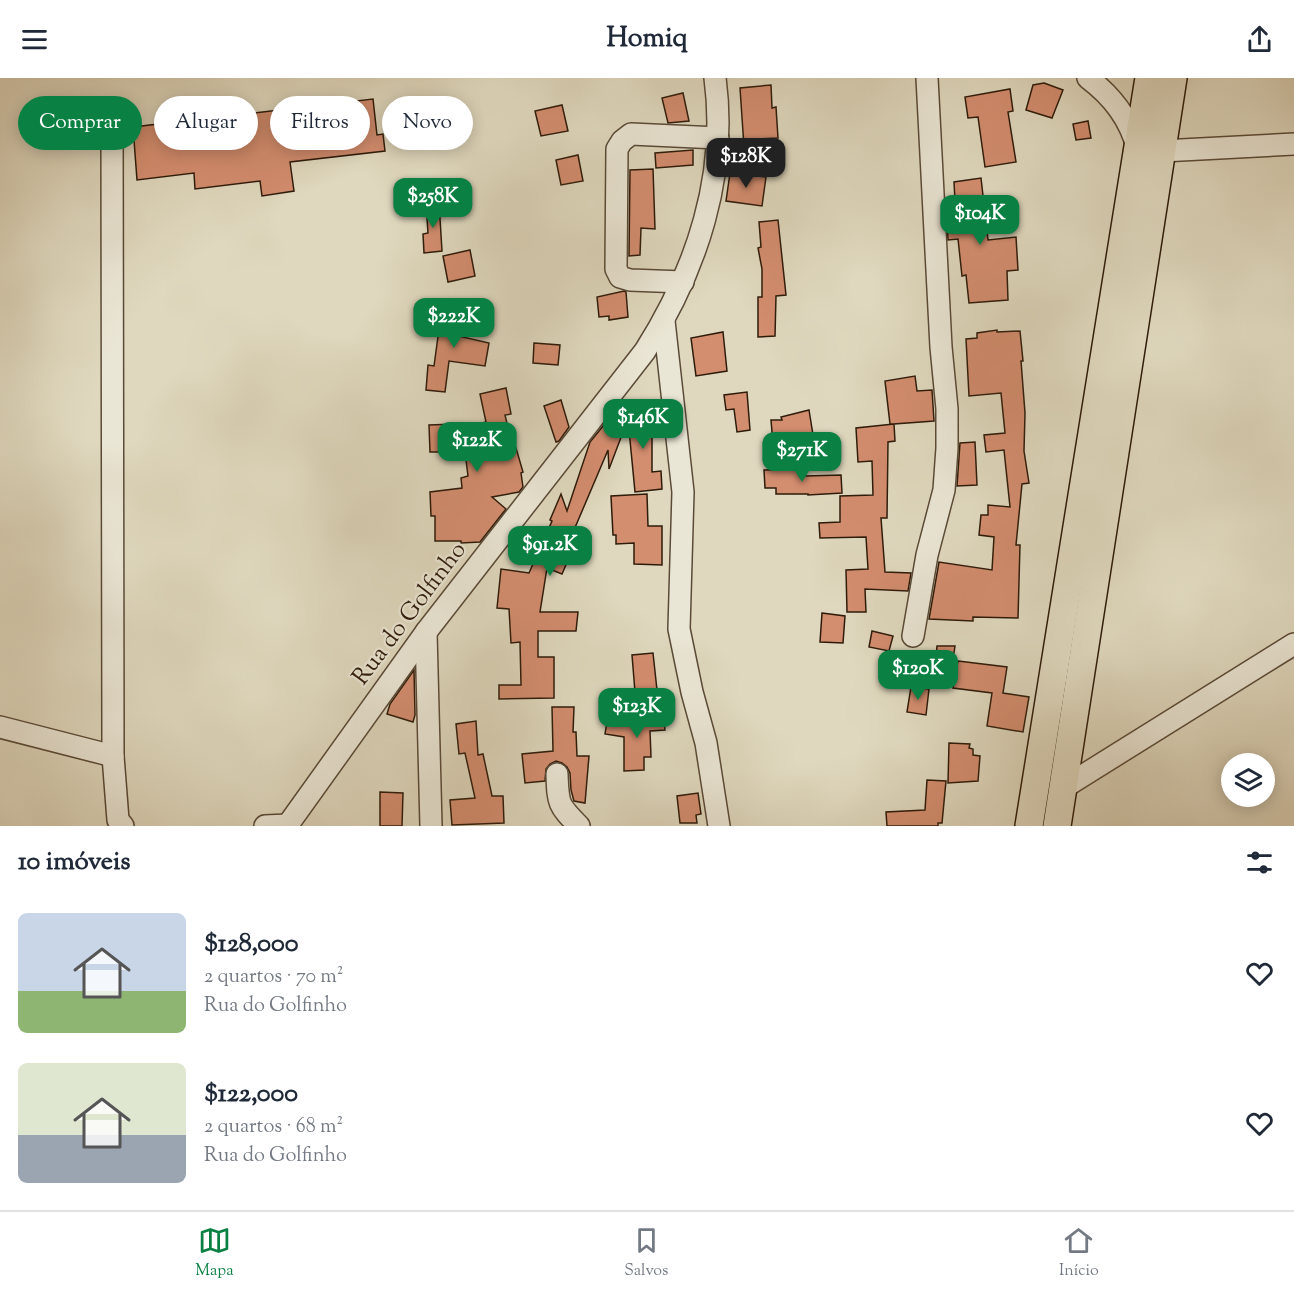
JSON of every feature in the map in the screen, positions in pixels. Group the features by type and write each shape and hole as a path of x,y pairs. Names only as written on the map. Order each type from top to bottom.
{"main road":[{"path":"1057,826 1150,150 1149,78"},
{"path":"1029,826 1150,150 1173,78"}],"street":[{"name":"Rua do Golfinho","path":"287,825 426,632 645,351 664,321 697,249 710,204 718,138 719,108 715,78"},
{"path":"913,636 927,555 944,490 947,448 947,409 941,347 927,78"},
{"path":"1088,78 1104,90 1122,111 1133,132 1150,150 1294,144"},
{"path":"683,282 630,280 620,277 616,269 617,149 622,141 631,134 718,138"},
{"path":"112,150 113,756 118,820 123,826"},
{"path":"664,321 683,492 679,629 692,692 706,742 719,826"},
{"path":"426,632 431,826"},
{"path":"1063,788 1294,644"},
{"path":"0,727 113,756"},
{"path":"557,774 558,799 561,808 579,826"},
{"path":"265,826 287,825"}],"building":[{"path":"1044,83 1063,90 1052,118 1026,110 1033,85"},
{"path":"771,85 772,108 776,107 778,138 758,139 759,147 744,147 740,88"},
{"path":"1010,89 1013,111 1008,112 1016,162 985,167 978,117 968,118 965,97"},
{"path":"683,93 689,121 668,123 662,98"},
{"path":"370,99 373,99 377,135 382,134 382,150 385,151 290,162 294,191 262,196 260,181 195,189 194,173 137,180 135,150 142,150 142,126 154,125 154,150 258,150 258,112 270,111 270,150 370,150"},
{"path":"562,105 568,131 541,136 535,111"},
{"path":"1088,121 1091,138 1076,140 1073,124"},
{"path":"693,150 693,165 656,168 655,153"},
{"path":"578,155 583,181 561,185 556,160"},
{"path":"653,169 655,229 641,228 640,255 629,256 630,170"},
{"path":"730,173 766,177 762,206 726,201"},
{"path":"981,178 988,240 1016,237 1018,270 1007,271 1008,300 969,303 966,275 962,276 958,239 948,240 947,220 956,219 954,182"},
{"path":"450,183 451,201 428,202 428,184"},
{"path":"439,202 442,251 424,253 423,234 428,233 426,203"},
{"path":"778,220 786,295 776,296 775,336 758,337 758,297 762,297 762,269 758,248 761,247 759,222"},
{"path":"470,250 475,276 448,282 443,256"},
{"path":"626,292 628,317 609,320 609,316 599,317 597,297"},
{"path":"432,316 478,317 478,330 454,329 454,335 489,343 485,366 449,361 445,392 426,390 428,365 434,366 439,329 431,329"},
{"path":"997,330 997,332 1020,331 1023,361 1021,361 1025,413 1024,451 1029,483 1022,484 1016,545 1020,545 1018,618 973,617 973,621 929,619 939,562 992,570 994,537 979,535 981,515 988,515 988,505 1010,507 1004,450 986,452 984,435 1005,433 1001,393 969,396 966,339 977,338 977,333"},
{"path":"723,332 727,371 696,376 691,338"},
{"path":"534,343 560,345 558,365 533,363"},
{"path":"915,376 917,391 932,390 934,421 890,424 885,381"},
{"path":"506,388 511,414 505,415 513,449 516,448 523,472 521,473 523,487 519,492 492,497 506,509 480,542 435,541 435,516 431,516 430,492 462,488 461,478 468,476 465,452 430,452 429,425 457,424 457,429 486,422 480,394"},
{"path":"747,392 750,430 737,432 734,409 726,410 724,395"},
{"path":"561,400 569,427 556,442 544,406"},
{"path":"648,400 652,437 652,472 661,471 662,489 635,492 629,430 634,432 630,406"},
{"path":"809,410 814,441 773,444 771,420 782,420 781,417"},
{"path":"608,420 625,427 609,469 608,450 574,530 581,530 562,574 547,568 540,612 578,612 576,631 538,631 538,657 554,657 554,698 499,699 499,685 521,685 520,642 511,643 509,609 497,608 501,569 529,573 561,494 567,511 590,442"},
{"path":"894,424 895,441 888,442 887,518 881,518 885,572 911,573 908,591 865,589 866,612 847,612 846,570 868,569 866,537 820,538 819,523 840,522 840,496 873,495 872,461 858,462 856,428"},
{"path":"975,442 977,485 957,486 960,443"},
{"path":"803,469 804,476 841,475 842,493 776,494 776,488 765,488 764,470"},
{"path":"647,494 648,526 662,526 662,565 634,564 634,543 616,544 616,535 613,535 611,496"},
{"path":"822,613 845,616 843,643 820,642"},
{"path":"872,631 893,636 889,651 869,647"},
{"path":"937,646 955,646 953,659 936,658"},
{"path":"653,653 657,690 635,692 632,655"},
{"path":"958,661 1007,667 1003,693 1029,697 1023,732 987,726 992,693 953,688"},
{"path":"414,670 415,715 413,722 387,714 390,704"},
{"path":"911,687 929,689 926,715 907,712"},
{"path":"552,707 574,707 573,732 576,732 577,756 589,756 585,803 574,801 570,773 567,767 556,761 546,769 545,781 525,783 522,754 553,751"},
{"path":"663,714 665,730 650,731 651,757 644,757 644,770 624,771 624,737 605,734 607,722 637,724 636,717"},
{"path":"476,721 478,755 483,754 492,796 503,796 504,823 452,825 450,800 475,798 465,753 459,754 456,724"},
{"path":"949,743 970,744 969,748 973,749 973,755 980,756 978,781 948,783"},
{"path":"927,780 946,781 942,823 938,823 938,826 887,826 886,812 925,810"},
{"path":"380,792 403,793 402,826 380,826"},
{"path":"698,793 701,814 696,815 697,823 680,823 677,796"}]}
